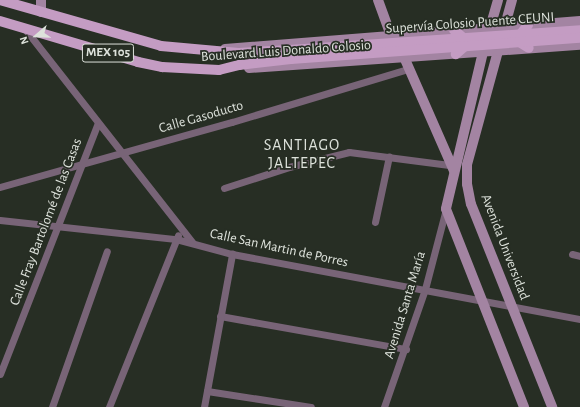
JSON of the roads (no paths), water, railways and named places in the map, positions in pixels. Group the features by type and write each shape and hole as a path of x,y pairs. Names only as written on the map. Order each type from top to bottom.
{"main road":[{"name":"Boulevard Luis Donaldo Colosio","path":"2,1 161,46 189,50 218,50"},
{"name":"Boulevard Luis Donaldo Colosio","path":"0,21 138,62 191,71 219,70"},
{"path":"528,26 520,36 522,44 529,48"},
{"path":"454,30 466,40 464,47 456,54"},
{"name":"Supervía Colosio Puente CEUNI","path":"290,55 580,30"},
{"name":"Supervía Colosio Puente CEUNI","path":"290,55 580,38"},
{"path":"218,50 239,53 290,55"},
{"path":"219,70 290,55"}],"street":[{"path":"41,0 41,12"},
{"path":"378,0 391,35"},
{"path":"498,0 451,168 446,209 524,407"},
{"name":"Avenida Universidad","path":"512,0 467,164 467,184 472,204 552,407"},
{"name":"Boulevard Luis Donaldo Colosio","path":"218,50 580,21"},
{"name":"Calle San Martin de Porres","path":"25,29 192,242 232,254 425,289 514,308 580,319"},
{"name":"Boulevard Luis Donaldo Colosio","path":"219,70 580,45"},
{"path":"404,57 451,168"},
{"name":"Calle Gasoducto","path":"0,187 81,163 122,153 408,69"},
{"name":"Calle Fray Bartolomé de las Casas","path":"0,374 60,225 81,163 98,123"},
{"path":"224,188 289,167 349,152 389,156 451,168"},
{"path":"375,222 389,156"},
{"name":"Avenida Santa María","path":"384,407 406,349 425,289 446,209"},
{"path":"0,220 60,225 192,242"},
{"path":"109,407 181,228"},
{"path":"52,407 107,251"},
{"path":"204,407 232,254"},
{"path":"572,254 580,256"},
{"path":"220,316 406,349"},
{"path":"207,392 311,407"}],"district":[{"name":"SANTIAGO JALTEPEC","path":"302,154"}]}
